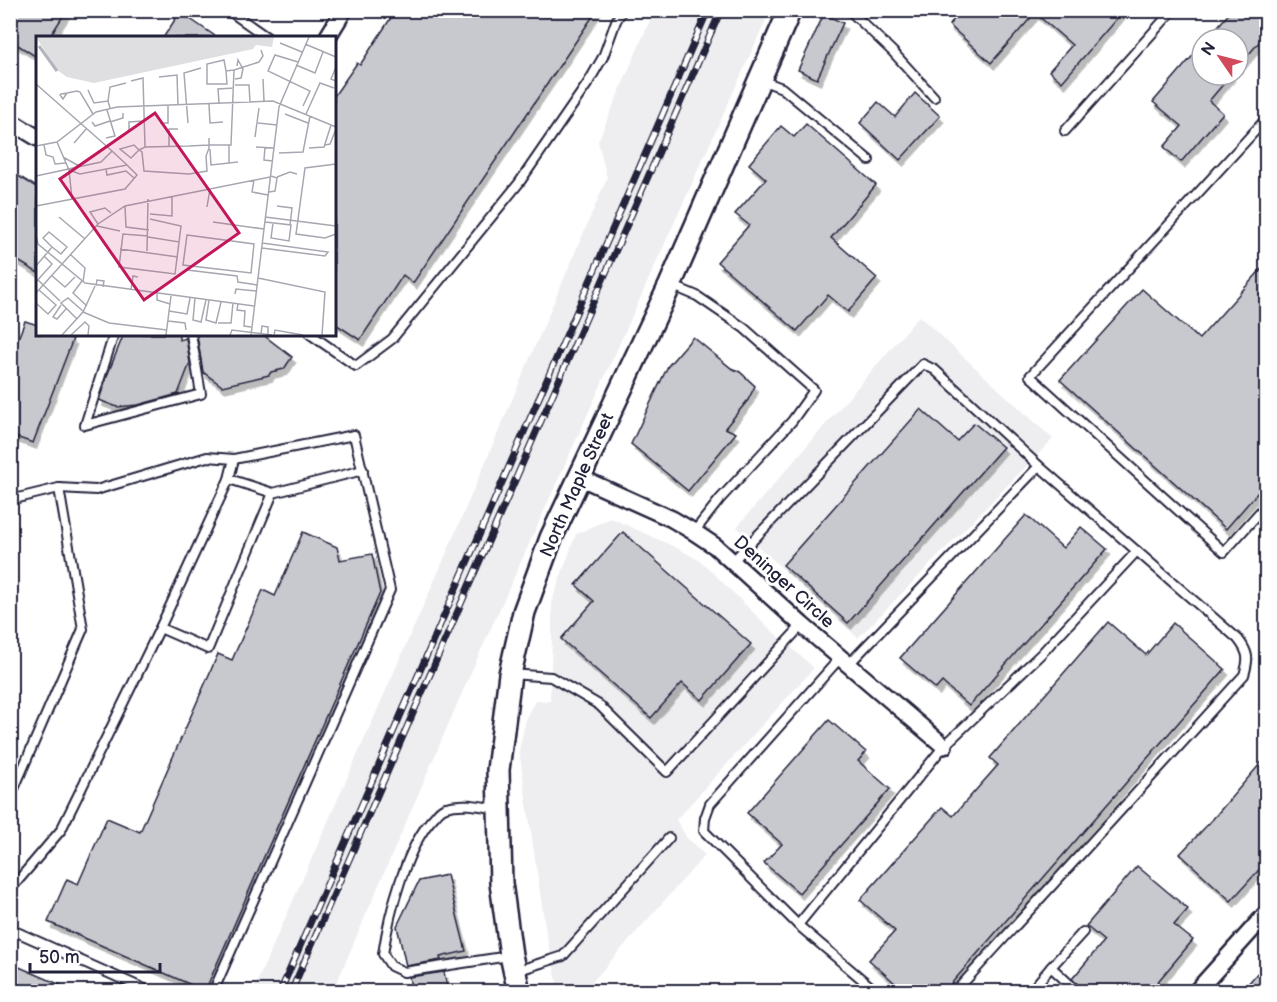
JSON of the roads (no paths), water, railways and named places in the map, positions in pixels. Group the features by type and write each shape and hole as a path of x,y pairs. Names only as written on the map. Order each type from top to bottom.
{"main road":[{"name":"North Maple Street","path":"515,973 501,883 498,770 510,674 524,612 551,538 670,285 790,10"}],"street":[{"path":"328,36 344,10"},
{"path":"10,121 36,137"},
{"name":"Deninger Circle","path":"579,477 672,519 715,546 802,625 945,746"},
{"path":"1196,992 1266,914"}],"lane":[{"path":"228,10 265,36"},
{"path":"313,336 356,366 392,339 519,183 588,83 603,57 622,10"},
{"path":"849,10 934,98"},
{"path":"1065,131 1173,10"},
{"path":"760,79 782,88 868,160"},
{"path":"1266,119 1030,376 1224,552 1266,505"},
{"path":"670,285 697,296 744,328 814,390 792,422 720,499 694,532"},
{"path":"113,336 85,425 201,394 192,336"},
{"path":"732,562 923,364 935,370 1039,466 1238,639 1246,649 1248,662 1244,675 955,992"},
{"path":"10,500 59,488 96,490 207,457 234,459 354,435 390,590 213,992"},
{"path":"10,890 61,830 160,628 229,479 234,459"},
{"path":"877,992 798,925 704,831 705,818 710,804 844,661 1039,466"},
{"path":"229,479 273,492 363,470"},
{"path":"10,798 83,629 59,488"},
{"path":"160,628 208,649 273,492"},
{"path":"798,925 945,746 1041,654 1137,551"},
{"path":"510,674 551,677 599,705 667,772 802,625"},
{"path":"498,809 465,804 443,807 427,824 405,867 387,927 383,954 391,966 404,972 515,973 563,956 669,838"},
{"path":"10,929 152,992"},
{"path":"1030,992 1083,932"},
{"path":"1051,967 1078,992"}],"railway":[{"path":"280,992 708,10"},
{"path":"291,992 721,10"}]}
